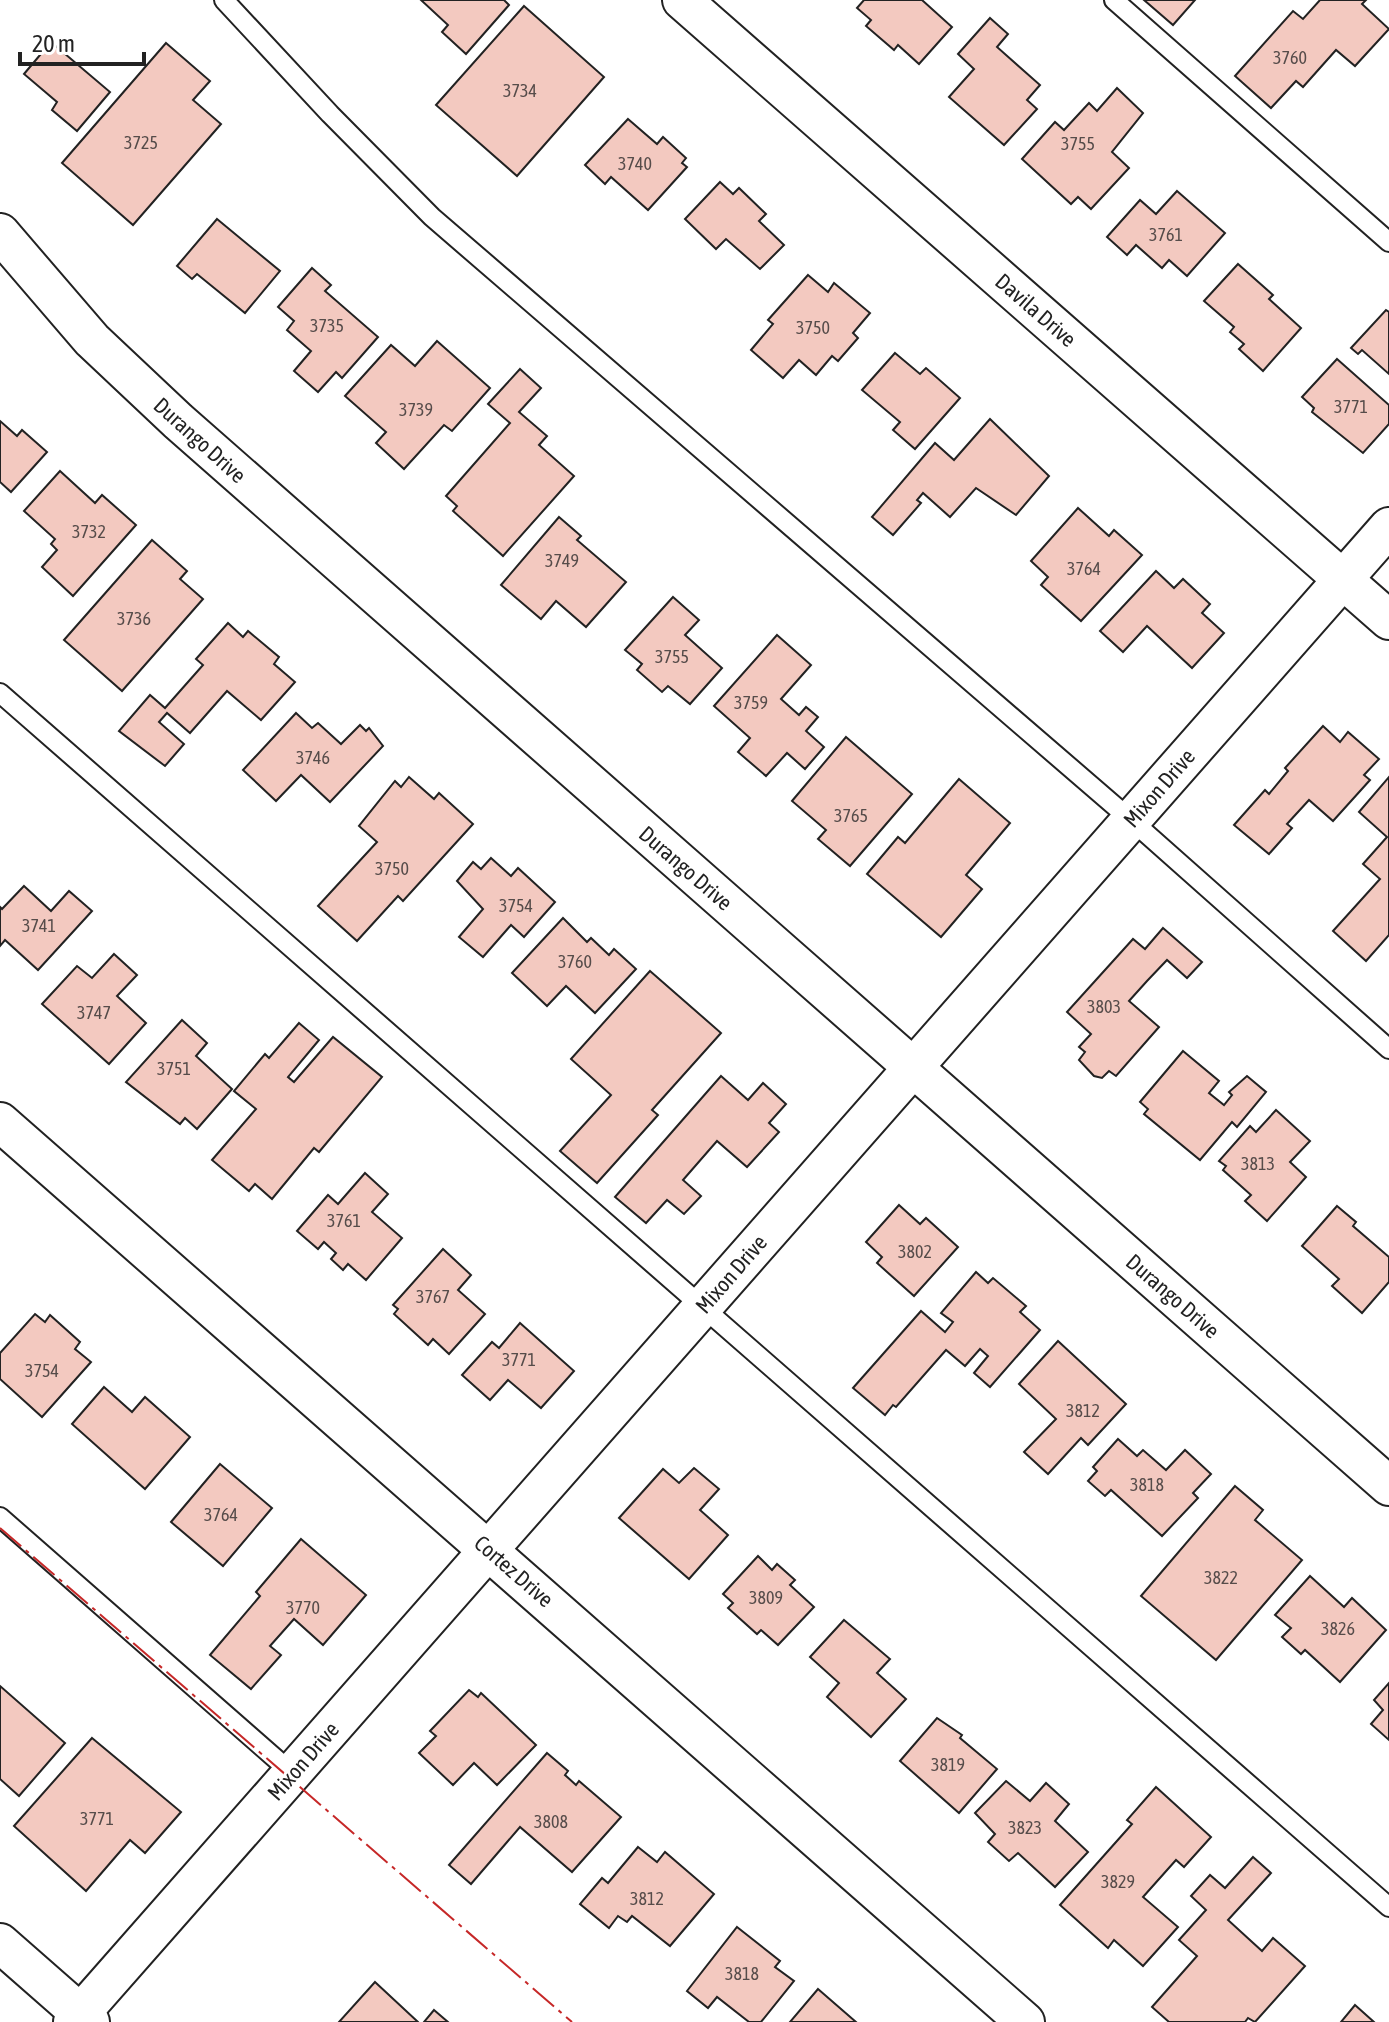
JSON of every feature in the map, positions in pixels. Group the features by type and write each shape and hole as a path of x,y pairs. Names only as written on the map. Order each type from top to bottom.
{"street":[{"name":"Davila Drive","path":"682,0 1389,620"},
{"name":"Durango Drive","path":"0,233 92,340 178,421 1389,1486"},
{"name":"Mixon Drive","path":"81,2019 292,1773 1389,527"},
{"name":"Cortez Drive","path":"0,1122 1025,2022"},
{"path":"0,1943 81,2019"}],"lane":[{"path":"224,0 432,217 1131,820 1389,1049"},
{"path":"1114,0 1389,242"},
{"path":"0,693 704,1305 1389,1907"},
{"path":"0,1517 292,1773"}],"building":[{"path":"421,0 504,0 509,5 466,54 442,32 448,25"},
{"path":"864,0 922,0 952,27 919,64 898,45 894,50 866,26 871,20 857,8"},
{"path":"1144,0 1195,0 1173,25"},
{"path":"1320,0 1366,0 1362,4 1389,29 1355,66 1336,50 1303,87 1296,81 1271,108 1235,76 1293,11 1303,19"},
{"path":"524,6 604,77 517,176 436,105"},
{"path":"990,18 1008,34 997,47 1040,85 1027,100 1037,109 1004,145 949,97 974,69 958,54"},
{"path":"51,42 110,92 77,131 52,110 57,102 24,74"},
{"path":"166,43 210,81 193,100 221,124 133,225 62,163"},
{"path":"1117,88 1143,113 1112,152 1129,168 1091,209 1078,197 1071,204 1022,159 1055,122 1064,130 1089,103 1097,111"},
{"path":"628,119 657,144 663,137 686,158 682,163 687,167 648,210 611,177 605,184 585,165"},
{"path":"720,182 733,194 739,188 766,214 759,221 784,245 760,269 726,239 716,249 685,219"},
{"path":"1177,191 1225,233 1187,276 1169,260 1162,268 1136,245 1127,255 1107,237 1140,200 1156,214"},
{"path":"217,219 280,271 245,313 197,274 192,279 177,266"},
{"path":"1238,264 1273,295 1269,299 1301,328 1263,371 1239,349 1244,344 1230,332 1234,327 1204,301"},
{"path":"312,268 331,285 325,291 378,337 342,378 336,372 318,392 294,371 311,351 287,330 294,321 278,307"},
{"path":"808,275 828,292 834,283 870,313 853,333 858,338 838,361 832,356 816,375 799,360 783,378 751,350 773,324 768,320"},
{"path":"1386,310 1389,312 1389,374 1362,350 1358,354 1351,348"},
{"path":"437,341 490,388 452,431 444,425 404,469 376,443 386,432 345,396 391,345 415,366"},
{"path":"895,353 920,374 926,368 960,398 915,449 893,430 900,422 862,390"},
{"path":"1337,359 1389,405 1389,424 1363,453 1312,412 1314,408 1302,397"},
{"path":"520,369 541,388 519,412 547,436 539,445 574,476 503,556 453,511 457,506 446,496 510,423 488,404"},
{"path":"990,419 1049,476 1016,515 976,488 950,517 923,493 917,500 921,503 893,535 872,517 935,443 954,460"},
{"path":"0,421 17,436 22,430 47,452 11,492 0,482"},
{"path":"60,471 95,503 102,495 136,525 73,596 42,567 57,550 51,544 55,539 24,511"},
{"path":"1078,508 1109,536 1114,530 1142,555 1081,621 1041,585 1048,577 1031,561"},
{"path":"559,517 581,536 577,540 626,582 586,627 556,601 541,619 501,585"},
{"path":"152,540 187,571 180,579 203,599 122,691 64,640"},
{"path":"1156,571 1174,588 1183,579 1210,604 1202,613 1224,633 1192,668 1147,626 1123,652 1100,631"},
{"path":"673,597 699,620 685,635 722,668 690,704 668,686 662,692 637,670 642,664 625,650"},
{"path":"228,623 243,637 248,631 279,657 274,664 295,682 261,720 227,691 190,733 167,713 159,722 184,744 165,766 119,731 150,695 165,708 203,665 196,659"},
{"path":"777,635 811,665 781,699 799,715 806,707 818,717 806,731 824,747 805,769 787,753 766,776 738,752 750,738 714,706"},
{"path":"296,713 312,728 318,723 341,744 360,725 366,731 369,728 383,746 330,802 301,775 276,801 243,770"},
{"path":"1323,726 1340,742 1348,732 1379,759 1364,775 1370,780 1333,821 1309,800 1287,824 1292,828 1269,854 1234,825 1265,790 1269,794 1288,771 1285,768"},
{"path":"846,737 912,794 850,866 818,839 826,830 792,801"},
{"path":"409,777 434,799 439,793 473,824 403,901 398,896 357,941 318,906 377,842 359,826 395,781 401,787"},
{"path":"1389,777 1389,935 1366,961 1333,931 1380,879 1363,864 1387,837 1359,812"},
{"path":"959,779 1010,823 966,875 982,889 941,937 867,874 898,837 905,843"},
{"path":"491,858 511,876 518,868 555,902 524,937 511,925 483,957 459,937 483,909 457,881 473,862 481,869"},
{"path":"24,886 51,911 69,891 92,911 38,970 5,940 0,946 0,907 2,909"},
{"path":"563,918 587,942 591,938 609,955 614,949 636,969 595,1013 566,986 547,1006 512,973"},
{"path":"1163,928 1202,962 1187,978 1167,960 1147,981 1129,1001 1159,1027 1116,1076 1109,1071 1102,1078 1094,1076 1079,1060 1085,1052 1079,1047 1091,1034 1067,1012 1133,939 1145,949"},
{"path":"114,954 137,975 117,996 146,1023 109,1064 42,1004 77,966 92,978"},
{"path":"650,971 721,1033 652,1110 658,1115 597,1183 560,1151 611,1095 571,1059"},
{"path":"182,1020 207,1043 196,1056 232,1089 197,1129 185,1118 180,1124 126,1082"},
{"path":"299,1023 319,1040 288,1077 294,1082 333,1037 382,1077 319,1152 314,1148 272,1199 255,1184 249,1191 212,1160 256,1109 234,1091 265,1054 269,1058"},
{"path":"1183,1051 1219,1081 1209,1093 1224,1105 1232,1095 1229,1092 1247,1076 1266,1092 1237,1127 1232,1122 1200,1160 1144,1114 1148,1109 1140,1102"},
{"path":"721,1076 748,1100 763,1083 786,1104 769,1123 779,1132 747,1167 717,1141 683,1180 701,1196 684,1214 667,1200 646,1223 615,1197"},
{"path":"1276,1110 1310,1141 1290,1162 1306,1177 1267,1221 1245,1201 1251,1195 1223,1170 1226,1166 1219,1161 1250,1126 1256,1132"},
{"path":"365,1173 388,1194 372,1212 402,1238 366,1280 348,1264 343,1270 331,1259 336,1253 324,1242 318,1249 297,1231 328,1195 338,1204"},
{"path":"899,1205 920,1224 926,1218 958,1247 914,1296 877,1263 882,1257 866,1242"},
{"path":"1337,1206 1356,1222 1353,1226 1389,1257 1389,1282 1362,1313 1332,1286 1339,1279 1302,1246"},
{"path":"443,1249 471,1275 458,1290 485,1314 449,1354 433,1339 428,1345 394,1314 398,1309 393,1305"},
{"path":"976,1272 988,1283 993,1278 1026,1306 1020,1312 1040,1330 990,1387 974,1373 988,1356 980,1349 965,1366 946,1350 896,1407 893,1405 885,1415 853,1388 921,1311 945,1332 953,1322 941,1313"},
{"path":"35,1314 45,1322 50,1315 80,1342 75,1349 91,1362 42,1417 0,1379 0,1353"},
{"path":"520,1323 574,1371 541,1408 508,1380 490,1400 462,1375 492,1342 499,1348"},
{"path":"1058,1341 1126,1404 1088,1445 1081,1438 1048,1474 1024,1452 1056,1419 1019,1384"},
{"path":"104,1387 132,1412 145,1397 190,1437 145,1489 72,1424"},
{"path":"1118,1439 1137,1456 1143,1450 1166,1470 1185,1450 1211,1474 1193,1493 1198,1498 1162,1536 1111,1490 1105,1496 1088,1481 1097,1471 1093,1467"},
{"path":"220,1464 272,1508 223,1566 171,1522"},
{"path":"694,1468 719,1489 700,1510 728,1535 689,1579 619,1518 663,1469 679,1483"},
{"path":"1235,1486 1263,1510 1255,1520 1302,1560 1216,1660 1141,1596"},
{"path":"301,1539 366,1595 323,1645 294,1619 270,1646 281,1655 251,1689 210,1655 260,1596 256,1592"},
{"path":"758,1556 772,1570 777,1564 795,1580 790,1585 814,1607 778,1645 761,1630 757,1634 728,1608 733,1603 723,1594"},
{"path":"1310,1576 1344,1607 1352,1598 1386,1630 1340,1682 1305,1650 1301,1654 1282,1637 1291,1628 1275,1615"},
{"path":"844,1620 890,1659 877,1673 906,1699 871,1737 827,1697 839,1683 810,1657"},
{"path":"1389,1683 1389,1740 1371,1724 1383,1710 1374,1700"},
{"path":"0,1686 65,1743 19,1796 0,1779"},
{"path":"469,1690 478,1697 481,1693 536,1745 497,1785 474,1763 453,1785 419,1753 436,1736 430,1731"},
{"path":"937,1718 962,1735 960,1738 997,1769 959,1813 900,1761"},
{"path":"92,1738 181,1812 145,1853 130,1840 86,1891 14,1826"},
{"path":"547,1753 568,1771 565,1775 576,1785 579,1781 621,1817 572,1872 520,1827 471,1884 449,1865"},
{"path":"1006,1781 1030,1801 1046,1783 1069,1804 1055,1821 1088,1852 1055,1887 1018,1853 1009,1861 988,1842 995,1834 975,1813"},
{"path":"1156,1787 1211,1837 1184,1867 1176,1860 1143,1897 1178,1927 1143,1966 1114,1940 1108,1948 1060,1905 1132,1824 1127,1820"},
{"path":"638,1847 657,1862 665,1852 714,1894 670,1946 632,1916 627,1922 618,1916 609,1928 580,1904 602,1878 608,1883"},
{"path":"1253,1857 1271,1873 1228,1920 1262,1951 1273,1938 1305,1966 1255,2022 1248,2018 1245,2022 1169,2022 1152,2007 1197,1956 1179,1940 1206,1910 1191,1896 1210,1875 1225,1888"},
{"path":"737,1927 780,1961 775,1967 794,1981 761,2022 749,2022 717,1997 708,2008 687,1991"},
{"path":"375,1982 418,2022 339,2022"},
{"path":"818,1989 856,2022 790,2022"},
{"path":"1355,2005 1374,2022 1341,2022"},
{"path":"434,2010 448,2022 424,2022"}],"power":[{"path":"0,1528 572,2022"}]}
